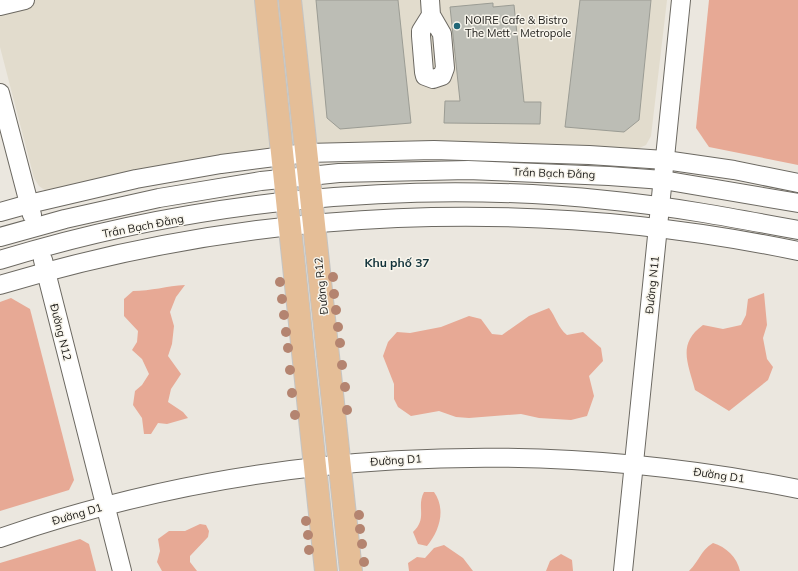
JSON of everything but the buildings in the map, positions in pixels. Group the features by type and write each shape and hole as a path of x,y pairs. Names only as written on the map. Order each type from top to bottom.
{"main road":[{"path":"266,0 326,571"},
{"name":"Đường R12","path":"290,0 351,571"}],"street":[{"path":"0,6 25,0"},
{"name":"Đường N11","path":"623,571 681,0"},
{"name":"Đường N12","path":"0,92 122,571"},
{"name":"Trần Bạch Đằng","path":"0,212 136,179 221,164 306,153 434,150 501,151 665,160 734,170 798,183"},
{"path":"338,152 345,174 341,197 344,221"},
{"name":"Trần Bạch Đằng","path":"285,178 309,175 468,170 531,172 663,180 798,203"},
{"path":"0,236 35,226 159,198 285,178"},
{"name":"Trần Bạch Đằng","path":"0,260 40,249 157,222 287,202 341,197 472,193 544,195 660,206 798,230"},
{"path":"0,285 46,271 192,238 290,225 420,217 506,217 591,220 731,238 798,251"},
{"name":"Đường D1","path":"0,538 106,506 243,477 315,467 432,458 540,458 633,464 730,476 798,489"}],"shaded area":[{"path":"0,0 667,0 651,136 646,145 637,149 626,150 564,145 322,145 46,191 39,186 34,178 0,47"},
{"path":"709,0 798,0 798,165 709,147 696,128"},
{"path":"185,285 176,297 170,312 174,326 172,344 168,356 181,374 171,389 168,402 183,412 188,418 167,424 158,423 151,434 144,434 142,418 133,405 135,391 142,385 149,374 142,359 132,350 137,342 138,331 124,316 124,299 133,291"},
{"path":"764,293 767,325 763,338 767,359 773,367 768,380 729,411 695,390 688,363 687,347 695,332 703,325 723,329 741,325 746,315 748,299"},
{"path":"11,298 30,309 74,480 69,490 0,511 0,302"},
{"path":"549,308 561,329 567,335 583,332 601,348 603,361 589,376 594,396 587,416 571,420 539,418 521,414 469,418 456,417 439,411 411,416 398,407 394,399 394,384 383,356 388,342 397,332 410,333 441,327 469,316 481,319 492,334 502,335 529,316"},
{"path":"424,492 434,492 440,505 440,519 438,526 432,540 427,546 418,544 413,532 420,522 421,503"},
{"path":"200,524 206,525 209,531 208,537 190,556 190,562 197,571 162,571 157,562 160,551 158,539 169,531 185,531"},
{"path":"80,539 89,544 96,571 0,571 0,563"},
{"path":"713,543 722,547 734,557 740,571 689,571 705,549"},
{"path":"444,545 463,558 473,571 409,571 408,563 417,557 425,558 434,548"},
{"path":"561,554 572,560 573,571 546,571 550,561"}],"place":[{"name":"NOIRE Cafe & Bistro The Mett - Metropole","path":"457,26"}],"district":[{"name":"Khu phố 37","path":"397,262"}]}
